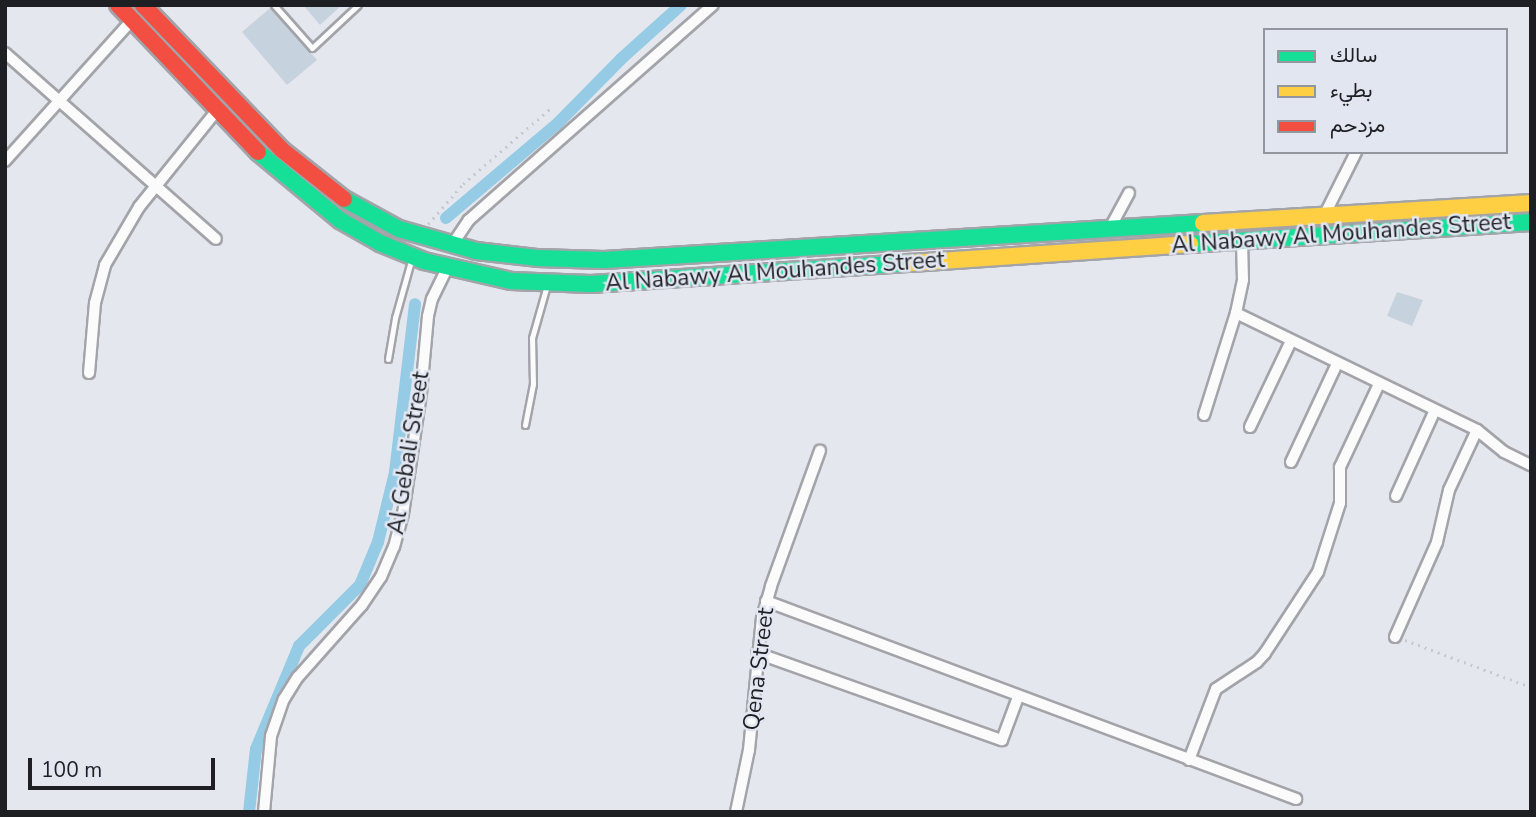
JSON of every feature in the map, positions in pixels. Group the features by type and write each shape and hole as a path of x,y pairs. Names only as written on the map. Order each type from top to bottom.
{"main road":[{"name":"Al Nabawy Al Mouhandes Street","path":"118,5 272,166 309,198 361,234 447,268 547,285 1531,222"},
{"name":"Al Nabawy Al Mouhandes Street","path":"143,5 301,167 351,204 419,236 452,245 537,258 604,260 726,254 1531,203"},
{"path":"761,252 759,262 763,273"},
{"path":"726,254 731,265 728,275"}],"street":[{"path":"452,245 469,220 713,5"},
{"path":"5,162 132,20"},
{"path":"5,53 216,239"},
{"path":"89,373 95,303 101,275 123,231 218,109"},
{"path":"1324,216 1355,154"},
{"path":"1109,230 1129,193"},
{"path":"1204,415 1236,313 1243,280 1242,240"},
{"name":"Al Gebali Street","path":"264,812 271,736 284,699 298,677 362,605 381,577 394,547 402,514 421,393 428,316 432,299 447,268"},
{"path":"1236,313 1477,430 1504,452 1531,465"},
{"path":"1250,428 1292,341"},
{"path":"1290,462 1337,363"},
{"path":"1189,760 1216,689 1265,653 1318,572 1340,503 1340,467 1379,384"},
{"path":"1396,496 1436,411"},
{"path":"1395,637 1437,541 1449,490 1477,430"},
{"name":"Qena Street","path":"736,812 749,750 757,653 766,601 820,451"},
{"path":"766,601 1296,799"},
{"path":"757,653 1002,740 1018,697"}],"lane":[{"path":"274,5 312,48 358,5"},
{"path":"388,359 395,318 412,256"},
{"path":"525,425 533,384 532,338 547,285"}],"path":[{"path":"419,236 463,184 552,106"},
{"path":"1395,637 1531,687"}],"building":[{"path":"303,5 342,5 320,25"},
{"path":"270,8 317,60 287,85 242,32"},
{"path":"1397,292 1423,300 1412,326 1387,316"}],"waterway":[{"path":"446,218 557,124 621,59 681,5"},
{"path":"249,812 256,749 299,646 360,585 378,542 395,472 415,304"}],"traffic: fast":[{"path":"258,152 340,220 380,243 424,261 511,281 591,284 911,263"},
{"path":"344,199 399,229 476,251 537,258 604,260 1203,223"},
{"path":"1190,244 1531,222"}],"traffic: slow":[{"path":"1203,223 1531,203"},
{"path":"911,263 1190,244"}],"traffic: jam":[{"path":"118,5 258,152"},
{"path":"143,5 282,150 344,199"}]}
